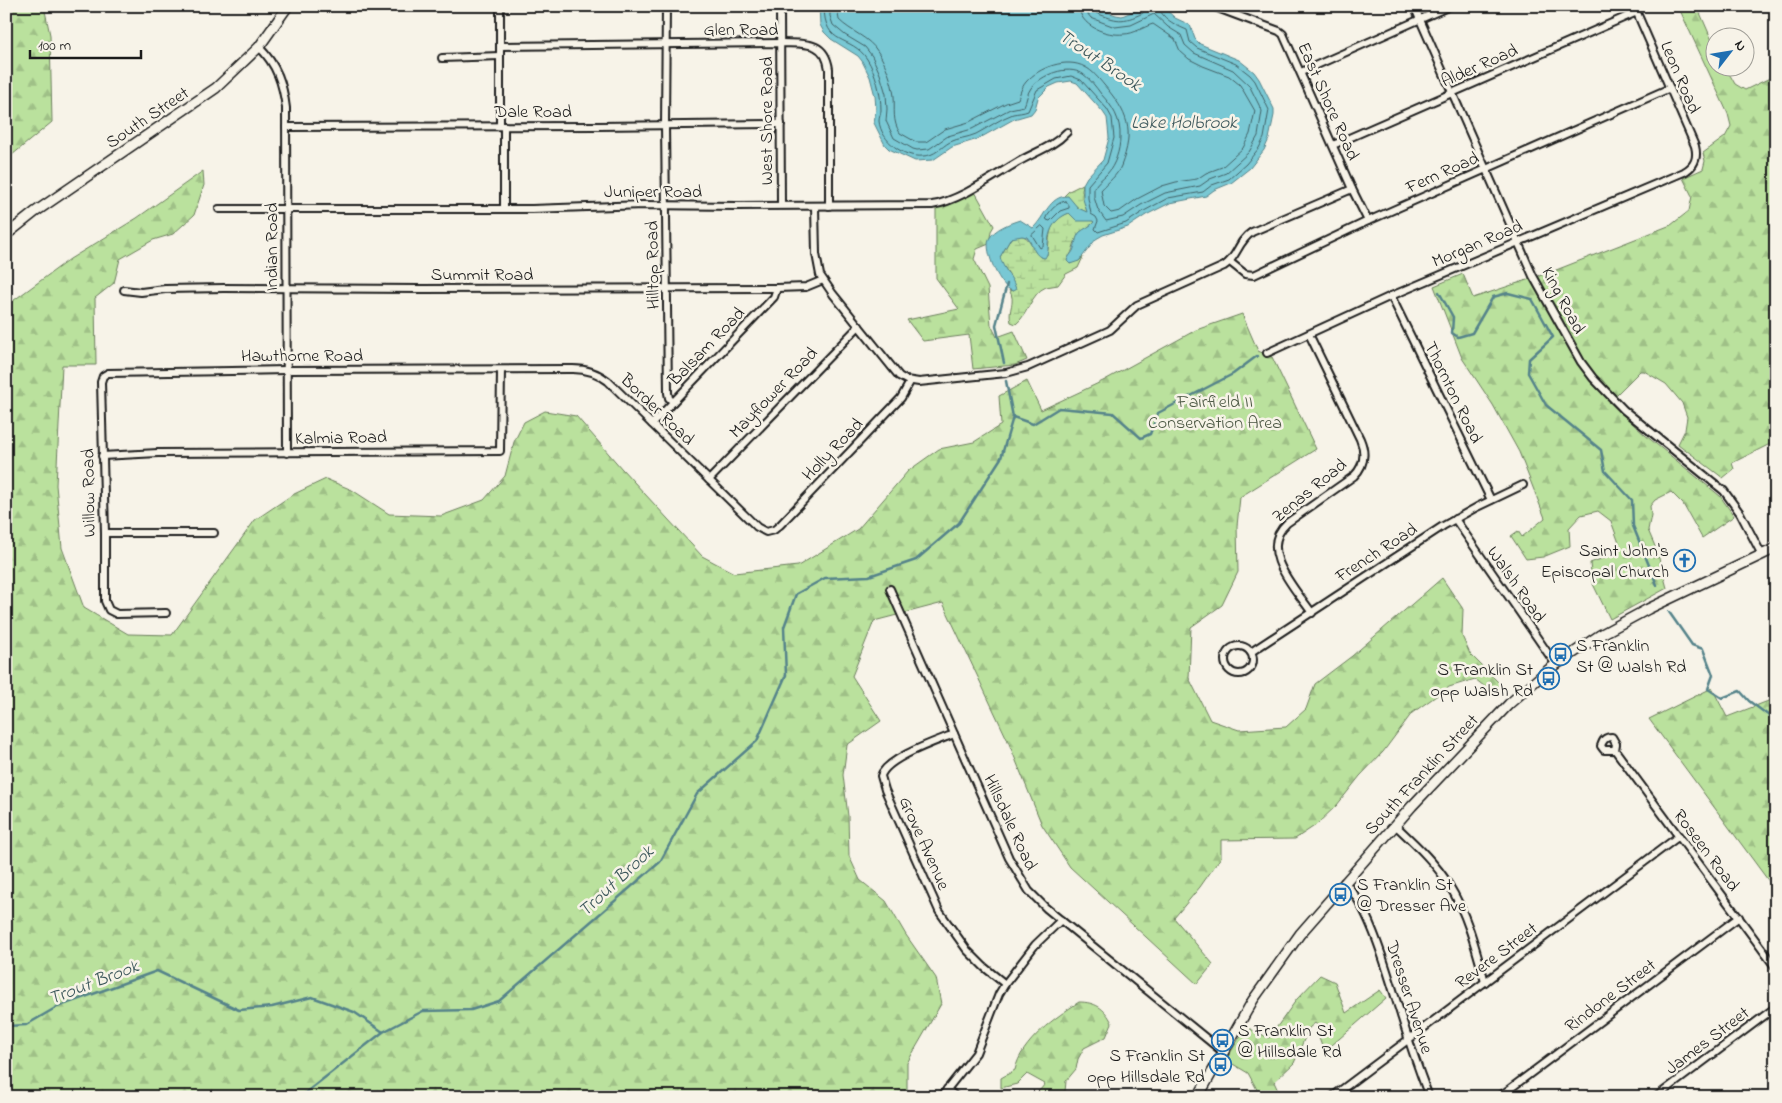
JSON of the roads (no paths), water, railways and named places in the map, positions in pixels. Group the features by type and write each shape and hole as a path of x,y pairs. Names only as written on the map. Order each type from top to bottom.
{"main road":[{"name":"South Street","path":"6,235 43,206 210,94 259,47 284,8"},
{"name":"South Franklin Street","path":"1198,1097 1268,976 1306,926 1395,825 1509,704 1556,665 1592,640 1632,617 1776,548"}],"street":[{"path":"500,6 504,209"},
{"name":"Hilltop Road","path":"666,6 665,125 668,393 670,400 673,402"},
{"name":"West Shore Road","path":"780,6 781,205"},
{"name":"East Shore Road","path":"1212,6 1281,33 1284,37 1368,221"},
{"name":"King Road","path":"1414,6 1540,290 1574,350 1589,373 1636,420 1724,491 1740,513 1762,555"},
{"path":"1301,72 1450,6"},
{"name":"Leon Road","path":"1636,9 1695,146 1696,160"},
{"name":"Alder Road","path":"1333,145 1453,93 1636,9"},
{"name":"Glen Road","path":"501,46 780,43 807,44 818,47 824,51 830,69 829,206"},
{"name":"Indian Road","path":"259,47 274,64 280,77 284,96 286,127 287,453"},
{"path":"442,58 500,56"},
{"name":"Fern Road","path":"1230,262 1245,274 1254,275 1368,221 1670,88"},
{"name":"Dale Road","path":"286,127 781,124"},
{"name":"Juniper Road","path":"219,209 504,209 666,205 829,206 941,204 983,183 1024,158 1048,147 1067,132"},
{"name":"Morgan Road","path":"1267,353 1391,296 1684,172 1693,166 1696,160"},
{"path":"815,206 816,259 823,280 899,376 910,382 924,382 1006,374 1028,368 1110,330 1137,304 1221,268 1230,262 1239,244 1248,235 1352,189"},
{"name":"Summit Road","path":"124,290 141,292 217,288 777,288 806,287 823,280"},
{"name":"Balsam Road","path":"652,424 774,296 777,288"},
{"name":"Thornton Road","path":"1391,296 1491,500"},
{"name":"Mayflower Road","path":"709,480 859,326"},
{"name":"Zenas Road","path":"1309,334 1360,438 1364,456 1360,469 1354,476 1291,520 1280,530 1276,538 1276,552 1280,564 1312,613"},
{"name":"Border Road","path":"501,370 578,369 596,373 608,381 756,527 763,532 768,532"},
{"name":"Hawthorne Road","path":"103,376 110,372 501,370"},
{"name":"Kalmia Road","path":"102,456 166,453 409,450 500,451 501,370"},
{"name":"Willow Road","path":"103,376 101,382 105,533 104,598 109,610 117,614 166,613"},
{"name":"Holly Road","path":"768,532 780,525 901,398 910,382"},
{"name":"French Road","path":"1250,652 1455,519 1523,485"},
{"name":"Walsh Road","path":"1455,519 1556,665"},
{"path":"105,533 214,533"},
{"name":"Hillsdale Road","path":"890,588 1014,870 1029,891 1061,920 1223,1052"},
{"path":"1240,646 1250,652 1252,665 1246,671 1238,673 1228,667 1225,659 1232,648 1240,646"},
{"name":"Grove Avenue","path":"954,734 889,763 882,771 881,776 885,790 939,911 966,950 1004,984"},
{"name":"Roseen Road","path":"1615,750 1776,968"},
{"path":"1395,825 1421,850 1448,884 1464,917 1484,982"},
{"name":"Revere Street","path":"1332,1097 1679,836"},
{"name":"Dresser Avenue","path":"1344,882 1356,895 1364,911 1391,982 1408,1040 1429,1097"},
{"name":"Rindone Street","path":"1499,1097 1739,917"},
{"path":"941,1097 976,1053 1004,984 1035,945 1061,920"},
{"name":"James Street","path":"1656,1097 1776,1007"},
{"path":"947,1089 956,1097"}],"water":[{"name":"Lake Holbrook","path":"819,6 1090,6 1122,16 1146,6 1162,6 1175,18 1190,25 1195,39 1200,44 1239,60 1254,72 1274,109 1269,139 1264,150 1250,168 1231,183 1214,190 1206,196 1170,203 1128,227 1103,235 1096,239 1079,261 1070,264 1067,261 1073,251 1078,234 1092,224 1093,221 1077,221 1069,213 1059,219 1051,231 1048,241 1048,252 1045,258 1038,256 1027,237 1011,238 1000,257 1003,266 1015,285 1016,289 1013,291 1003,283 994,268 988,245 991,235 998,229 1020,220 1033,228 1052,203 1062,197 1068,196 1078,208 1087,212 1083,199 1083,184 1103,160 1109,138 1107,118 1103,112 1077,83 1071,81 1058,83 1049,87 1038,98 1035,109 1031,114 1014,119 978,139 952,147 933,160 915,161 889,149 885,145 874,123 875,96 870,77 858,56 831,39 824,32 820,25"}],"waterway":[{"name":"Trout Brook","path":"1004,363 996,325 1007,284"},
{"path":"1439,292 1453,317 1452,333 1458,337 1472,333 1493,297 1508,293 1532,299 1553,337 1529,359 1528,373 1546,405 1601,450 1605,471 1632,500 1633,526 1657,585"},
{"path":"1013,417 1033,424 1059,408 1113,413 1141,438 1150,434 1158,413 1233,374 1257,356"},
{"name":"Trout Brook","path":"6,1026 26,1025 57,1007 157,971 239,1010 272,1007 312,997 354,1012 383,1032 423,1011 471,1010 499,1001 660,862 697,794 757,741 786,675 784,627 796,594 825,578 869,576 916,560 959,523 1001,458 1013,417 1006,381"},
{"path":"1669,612 1692,645 1703,649 1713,675 1708,689 1722,698 1740,691 1749,701 1776,721"},
{"path":"300,1097 383,1032"}],"place":[{"name":"Saint John's Episcopal Church","path":"1685,560"},
{"name":"S Franklin St @ Walsh Rd","path":"1560,655"},
{"name":"S Franklin St opp Walsh Rd","path":"1549,679"},
{"name":"S Franklin St @ Dresser Ave","path":"1341,894"},
{"name":"S Franklin St @ Hillsdale Rd","path":"1222,1040"},
{"name":"S Franklin St opp Hillsdale Rd","path":"1221,1065"}],"park label":[{"name":"Fairfield II Conservation Area","path":"1215,411"}]}
